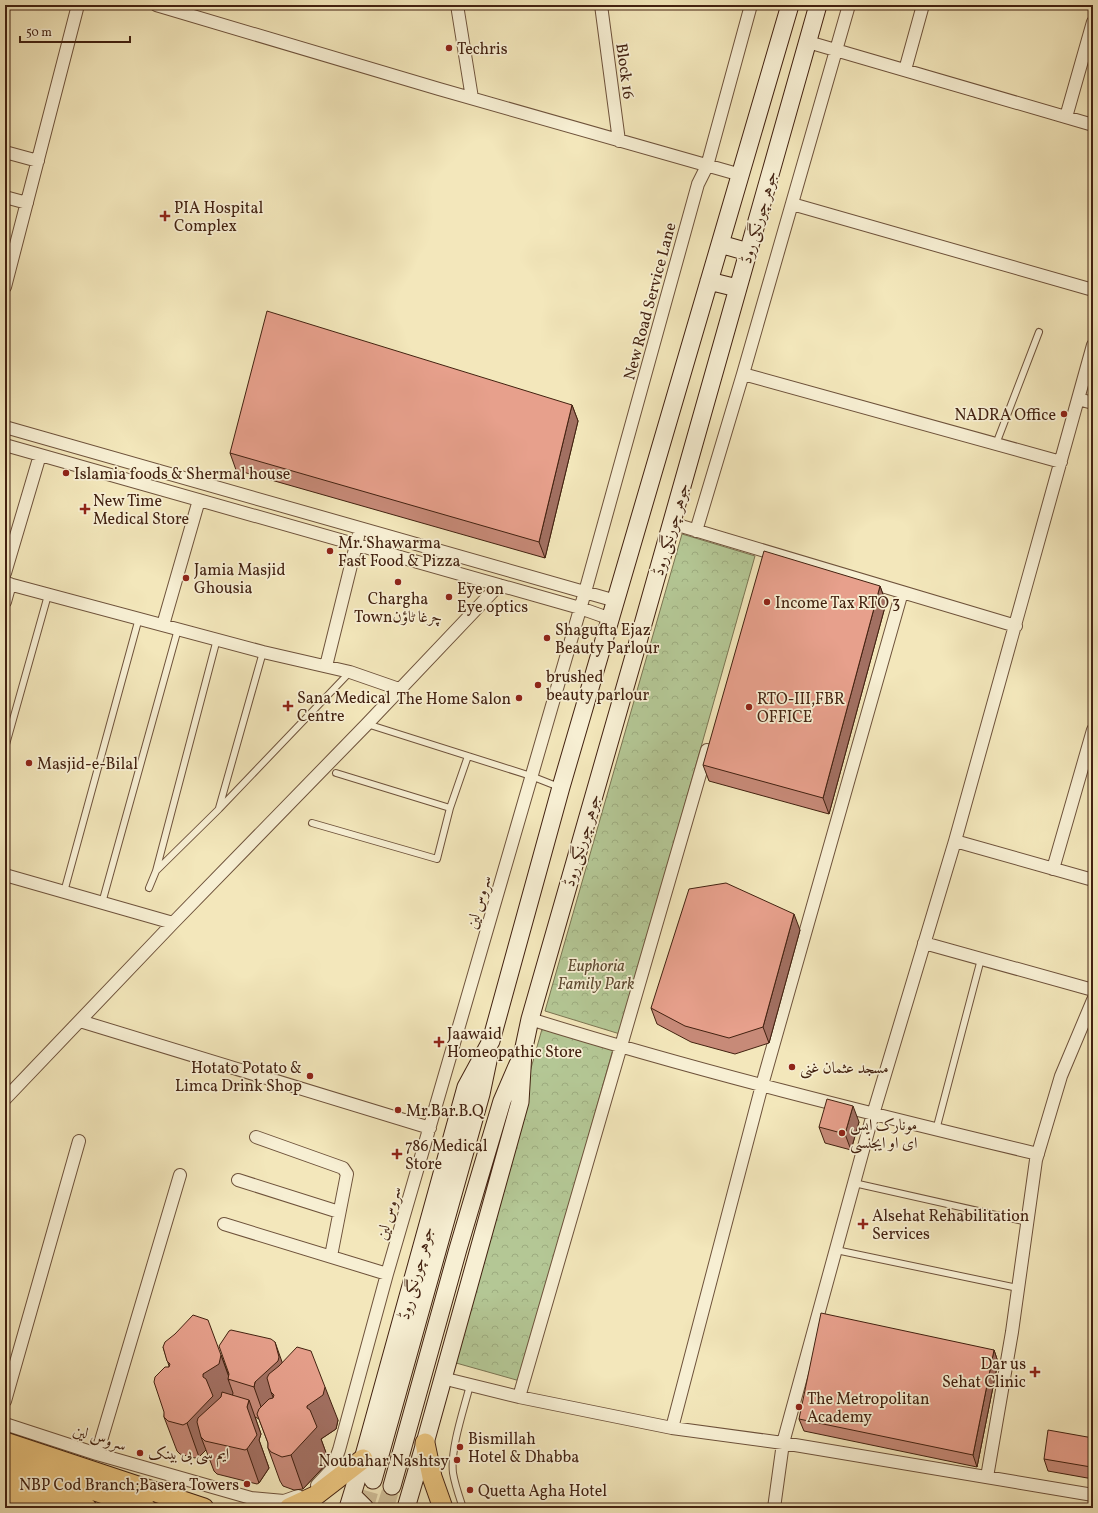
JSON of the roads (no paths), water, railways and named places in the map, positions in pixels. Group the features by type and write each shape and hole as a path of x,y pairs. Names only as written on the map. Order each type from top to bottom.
{"main road":[{"name":"جوہر چورنگی روڈ","path":"373,1480 481,1094 491,1041 561,787 790,5"},
{"name":"جوہر چورنگی روڈ","path":"406,1508 520,1102 523,1052 530,1019 818,5"},
{"path":"720,244 748,252"},
{"path":"709,281 737,288"},
{"name":"جوہر چورنگی روڈ","path":"350,1502 466,1087 491,1041"},
{"name":"جوہر چورنگی روڈ","path":"392,1486 458,1249 500,1108 523,1052"},
{"path":"5,1442 204,1508"},
{"path":"425,1443 432,1477 444,1508"},
{"path":"289,1508 315,1496 336,1473 363,1459"},
{"path":"5,1461 146,1508"},
{"path":"5,1481 87,1508"},
{"path":"5,1497 43,1508"},
{"path":"350,1502 365,1508"}],"street":[{"path":"5,287 78,5"},
{"path":"156,5 741,176"},
{"path":"456,5 472,98"},
{"name":"Block 16","path":"601,5 619,141"},
{"name":"New Road Service Lane","path":"580,608 698,184 707,166 751,5"},
{"path":"696,531 743,374 849,5"},
{"path":"905,70 924,5"},
{"path":"1066,117 1093,22"},
{"path":"808,42 1093,125"},
{"path":"5,152 38,161"},
{"path":"5,197 27,203"},
{"path":"792,204 1093,290"},
{"path":"774,1508 783,1443 820,1317 854,1183 955,841 1093,345"},
{"path":"743,374 1061,462"},
{"path":"1078,400 1093,403"},
{"path":"5,428 616,601"},
{"path":"5,445 580,608 611,619"},
{"path":"5,573 40,455"},
{"path":"163,625 199,500"},
{"path":"671,523 764,555 902,592 1016,626"},
{"path":"326,666 360,528"},
{"path":"5,602 8,584 263,652 350,672 400,690"},
{"path":"5,1099 172,923 400,690 499,585"},
{"path":"672,1428 762,1085 902,592"},
{"name":"سروس لین","path":"5,1424 97,1454 250,1498 284,1500 314,1488 324,1479 336,1473 339,1450 387,1274 580,608"},
{"path":"1053,869 1093,730"},
{"path":"519,1397 710,742"},
{"path":"955,841 1093,880"},
{"path":"5,875 172,923"},
{"path":"924,943 1093,990"},
{"path":"987,1476 1018,1288 1038,1154 1061,1076 1093,1000"},
{"path":"530,1019 620,1048 873,1115 1038,1154"},
{"path":"80,1021 430,1128"},
{"path":"256,1136 343,1168 347,1174 330,1256"},
{"path":"5,1401 79,1141"},
{"path":"97,1454 180,1175"},
{"path":"238,1180 339,1212"},
{"path":"224,1224 387,1274"},
{"path":"442,1378 519,1397 672,1428 783,1443 987,1476 1093,1495"}],"lane":[{"path":"996,444 1039,332"},
{"path":"5,748 48,595"},
{"path":"64,892 139,618"},
{"path":"102,903 178,629"},
{"path":"149,888 156,871 217,639"},
{"path":"219,809 263,652"},
{"path":"156,871 219,809 350,672"},
{"path":"367,724 561,787"},
{"path":"312,823 436,859 450,808 468,756"},
{"path":"336,773 450,808"},
{"path":"936,1130 981,959"},
{"path":"854,1183 1027,1222"},
{"path":"836,1250 1018,1288"},
{"path":"463,1508 457,1492 453,1471 454,1452 470,1385"}],"tunnel":[{"path":"365,1508 373,1480"},
{"path":"385,1508 392,1486"}],"place":[{"name":"Techris","path":"449,48"},
{"name":"PIA Hospital Complex","path":"165,216"},
{"name":"NADRA Office","path":"1064,414"},
{"name":"Islamia foods & Shermal house","path":"66,473"},
{"name":"New Time Medical Store","path":"85,509"},
{"name":"Mr. Shawarma Fast Food & Pizza","path":"330,551"},
{"name":"Jamia Masjid Ghousia","path":"186,578"},
{"name":"Chargha Townچرغا ٹاؤن","path":"398,582"},
{"name":"Eye on Eye optics","path":"449,597"},
{"name":"Income Tax RTO 3","path":"767,602"},
{"name":"Shagufta Ejaz Beauty Parlour","path":"547,638"},
{"name":"brushed beauty parlour","path":"538,685"},
{"name":"The Home Salon","path":"519,698"},
{"name":"Sana Medical Centre","path":"288,706"},
{"name":"RTO-III,FBR OFFICE","path":"749,707"},
{"name":"Masjid-e-Bilal","path":"29,763"},
{"name":"Jaawaid Homeopathic Store","path":"439,1042"},
{"name":"مسجد عثمان غنی","path":"792,1067"},
{"name":"Hotato Potato & Limca Drink Shop","path":"310,1076"},
{"name":"Mr.Bar.B.Q","path":"398,1110"},
{"name":"مونارک ایس ای او ایجنسی","path":"842,1133"},
{"name":"786 Medical Store","path":"397,1154"},
{"name":"Alsehat Rehabilitation Services","path":"863,1224"},
{"name":"Dar us Sehat Clinic","path":"1035,1372"},
{"name":"The Metropolitan Academy","path":"799,1407"},
{"name":"Bismillah Hotel & Dhabba","path":"460,1447"},
{"name":"ایم سی بی بینک","path":"140,1453"},
{"name":"Noubahar Nashtsy","path":"457,1460"},
{"name":"NBP Cod Branch;Basera Towers","path":"247,1484"},
{"name":"Quetta Agha Hotel","path":"470,1490"}],"park label":[{"name":"Euphoria Family Park","path":"596,974"}]}
